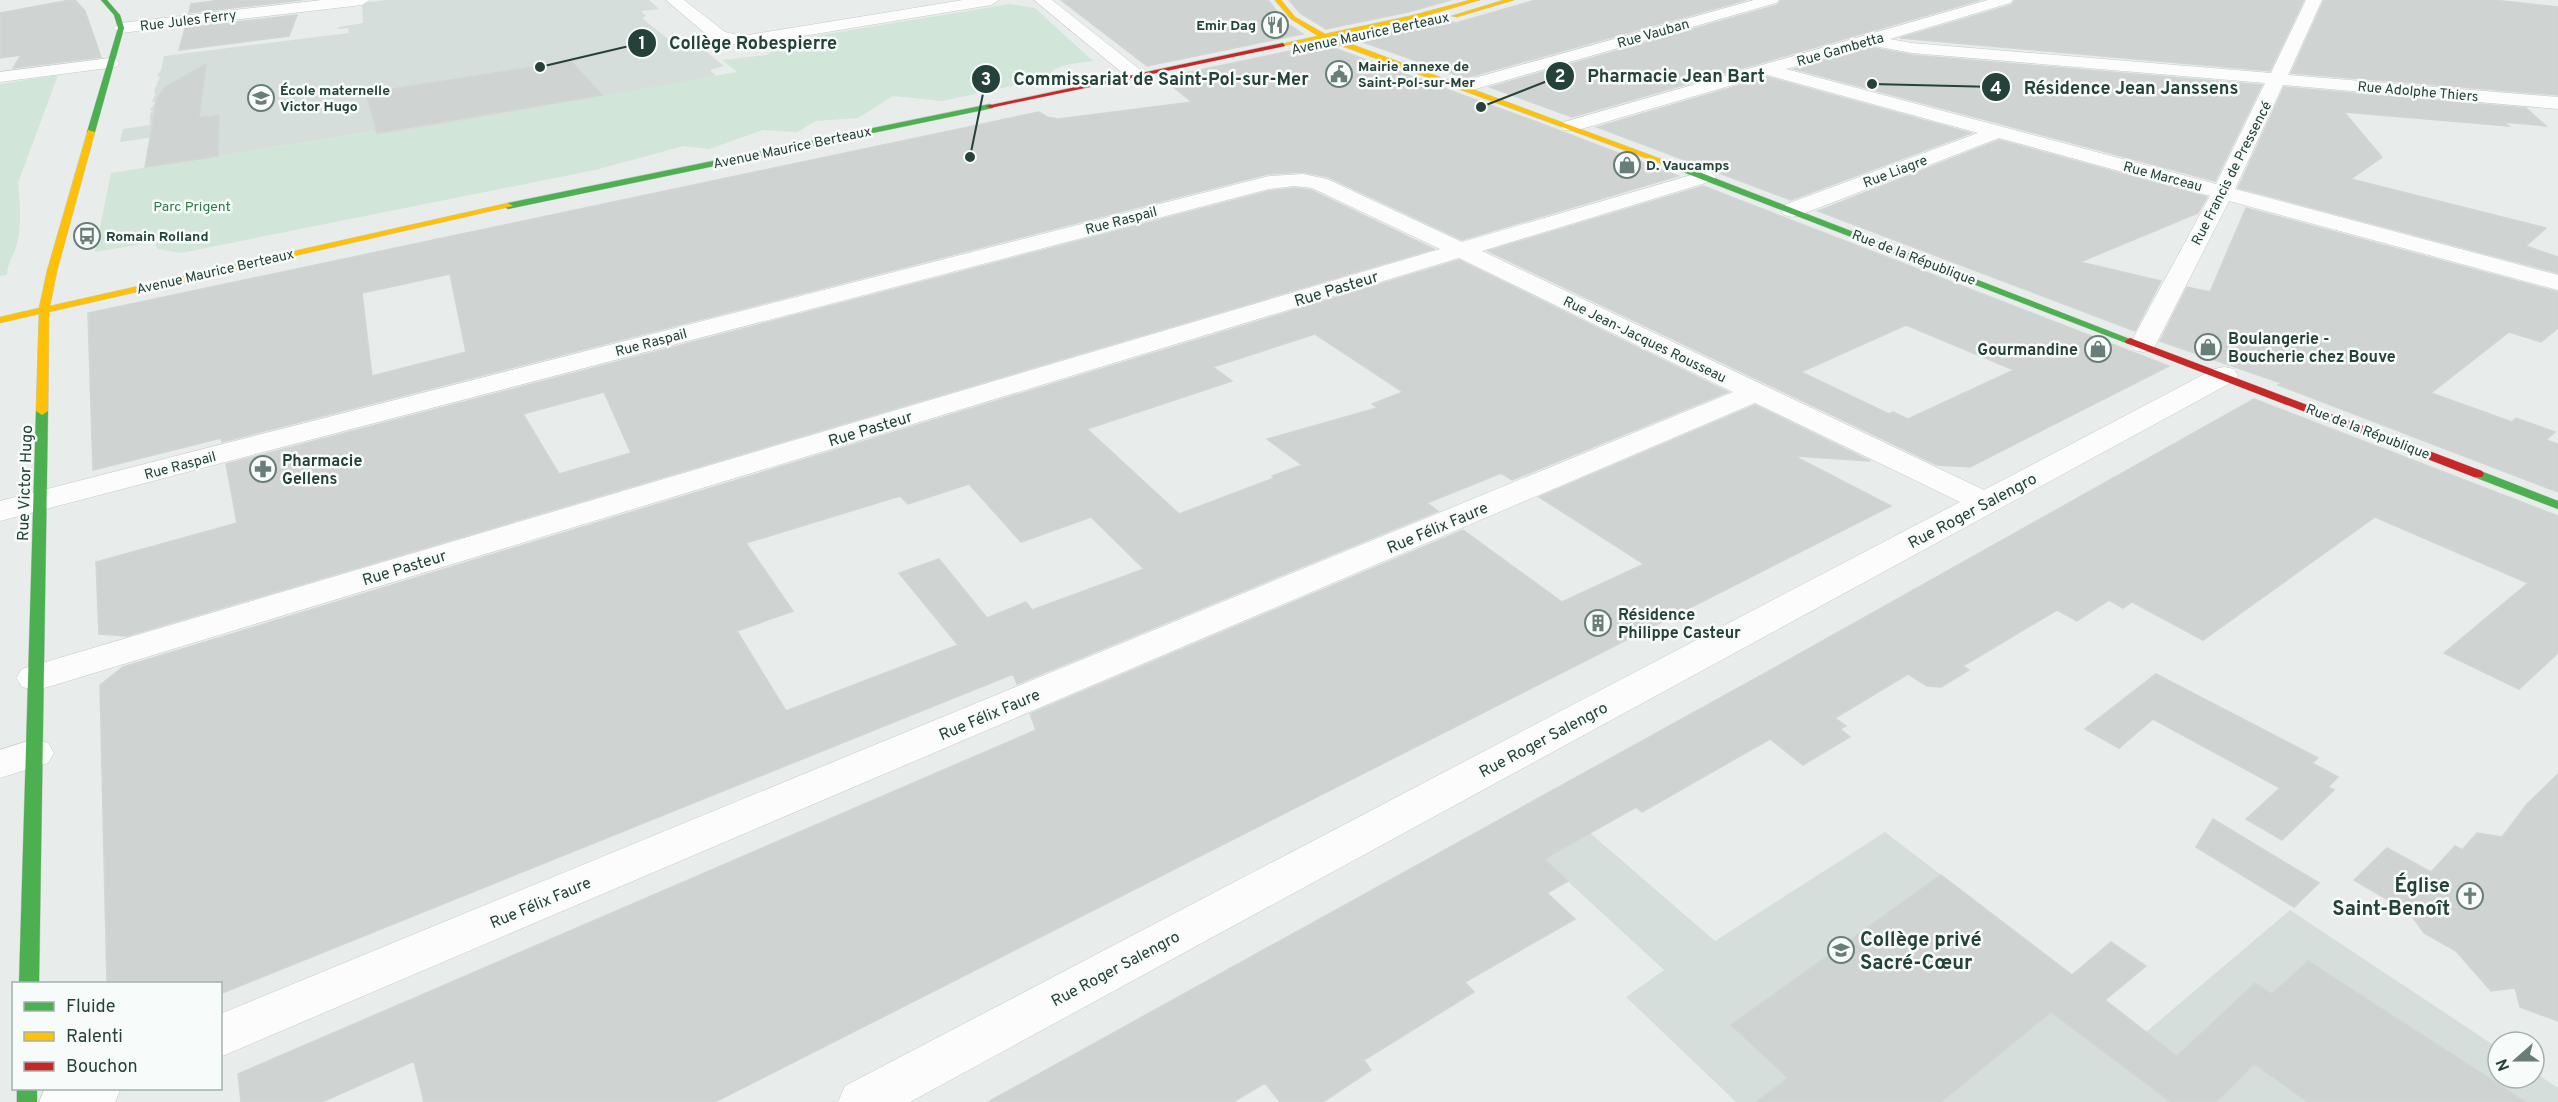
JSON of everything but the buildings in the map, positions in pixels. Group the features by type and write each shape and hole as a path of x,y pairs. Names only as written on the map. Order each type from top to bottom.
{"street":[{"path":"104,0 116,12 121,28"},
{"name":"Rue Jules Ferry","path":"121,28 317,3 362,0"},
{"path":"674,0 720,36 741,41 991,0"},
{"path":"1042,0 1137,76"},
{"name":"Rue de la République","path":"1278,0 1293,18 1329,38 1466,86 2558,505"},
{"name":"Avenue Maurice Berteaux","path":"1329,38 1476,0"},
{"name":"Avenue Maurice Berteaux","path":"0,320 429,222 1156,72 1329,38 1430,22 1511,0"},
{"name":"Rue Vauban","path":"1466,86 1771,0"},
{"name":"Rue Gambetta","path":"1571,126 2005,0"},
{"name":"Rue Francis de Pressencé","path":"2143,344 2222,192 2314,0"},
{"name":"Rue Victor Hugo","path":"29,982 17,759 35,678 44,310 121,28"},
{"name":"Rue Adolphe Thiers","path":"1870,40 1912,48 2558,103"},
{"path":"0,77 111,63"},
{"name":"Rue Marceau","path":"1769,70 2558,283"},
{"name":"Rue Liagre","path":"1792,210 1998,132"},
{"name":"Rue Pasteur","path":"35,678 1705,177"},
{"name":"Rue Jean-Jacques Rousseau","path":"1302,180 1326,186 1462,250 1986,502"},
{"name":"Rue Raspail","path":"0,512 1261,184 1302,180"},
{"name":"Avenue Maurice Berteaux","path":"130,276 279,246 429,222"},
{"name":"Rue Roger Salengro","path":"863,1102 2224,375"},
{"name":"Rue Félix Faure","path":"222,1035 1757,392"},
{"path":"64,1102 94,1090"}],"shaded area":[{"path":"387,0 649,0 659,9 641,11 646,16 642,18 673,43 692,40 724,66 710,70 716,76 602,97 376,136 374,131 174,163 177,134 120,142 123,129 150,125 150,113 153,112 150,110 155,102 152,102 160,77 157,76 164,56 349,33 348,28 338,29 363,23 362,3"},
{"name":"Collège privé Sacré-Cœur","path":"1545,794 1715,941 1885,832 2146,1032 2290,910 2486,1040 2486,1090 2546,1090 2546,1080 2558,1088 2558,1102 1736,1102 1626,997 1664,970 1500,819"}],"green space":[{"name":"Parc Prigent","path":"1010,4 1035,8 1093,61 1060,67 1045,79 942,101 893,96 858,118 816,121 797,132 763,130 709,149 684,146 595,170 181,253 158,249 154,242 95,252 111,173 374,131 376,136 737,72 722,60 767,55 784,41"},
{"path":"58,75 18,183 20,215 18,240 7,275 0,276 0,84"}],"traffic: fast":[{"path":"91,132 121,28 117,15 104,0"},
{"path":"508,206 990,106"},
{"path":"1665,162 2130,341"},
{"path":"29,982 42,411"},
{"path":"2478,474 2558,505"},
{"path":"27,1090 27,1102"}],"traffic: slow":[{"path":"1278,0 1293,18 1323,36 1665,162"},
{"path":"1283,45 1411,18 1477,0"},
{"path":"1455,16 1511,0"},
{"path":"42,411 44,310 52,271 91,132"},
{"path":"0,320 508,206"}],"traffic: jam":[{"path":"990,106 1283,45"},
{"path":"2130,341 2478,474"}],"place":[{"name":"Emir Dag","path":"1275,25"},
{"name":"Collège Robespierre","path":"540,67"},
{"name":"Mairie annexe de Saint-Pol-sur-Mer","path":"1339,74"},
{"name":"Résidence Jean Janssens","path":"1872,84"},
{"name":"École maternelle Victor Hugo","path":"261,98"},
{"name":"Pharmacie Jean Bart","path":"1481,107"},
{"name":"Commissariat de Saint-Pol-sur-Mer","path":"970,157"},
{"name":"D. Vaucamps","path":"1627,165"},
{"name":"Romain Rolland","path":"87,236"},
{"name":"Boulangerie - Boucherie chez Bouve","path":"2208,347"},
{"name":"Gourmandine","path":"2098,349"},
{"name":"Pharmacie Gellens","path":"263,469"},
{"name":"Résidence Philippe Casteur","path":"1598,623"},
{"name":"Église Saint-Benoît","path":"2470,896"},
{"name":"Collège privé Sacré-Cœur","path":"1841,950"}]}
